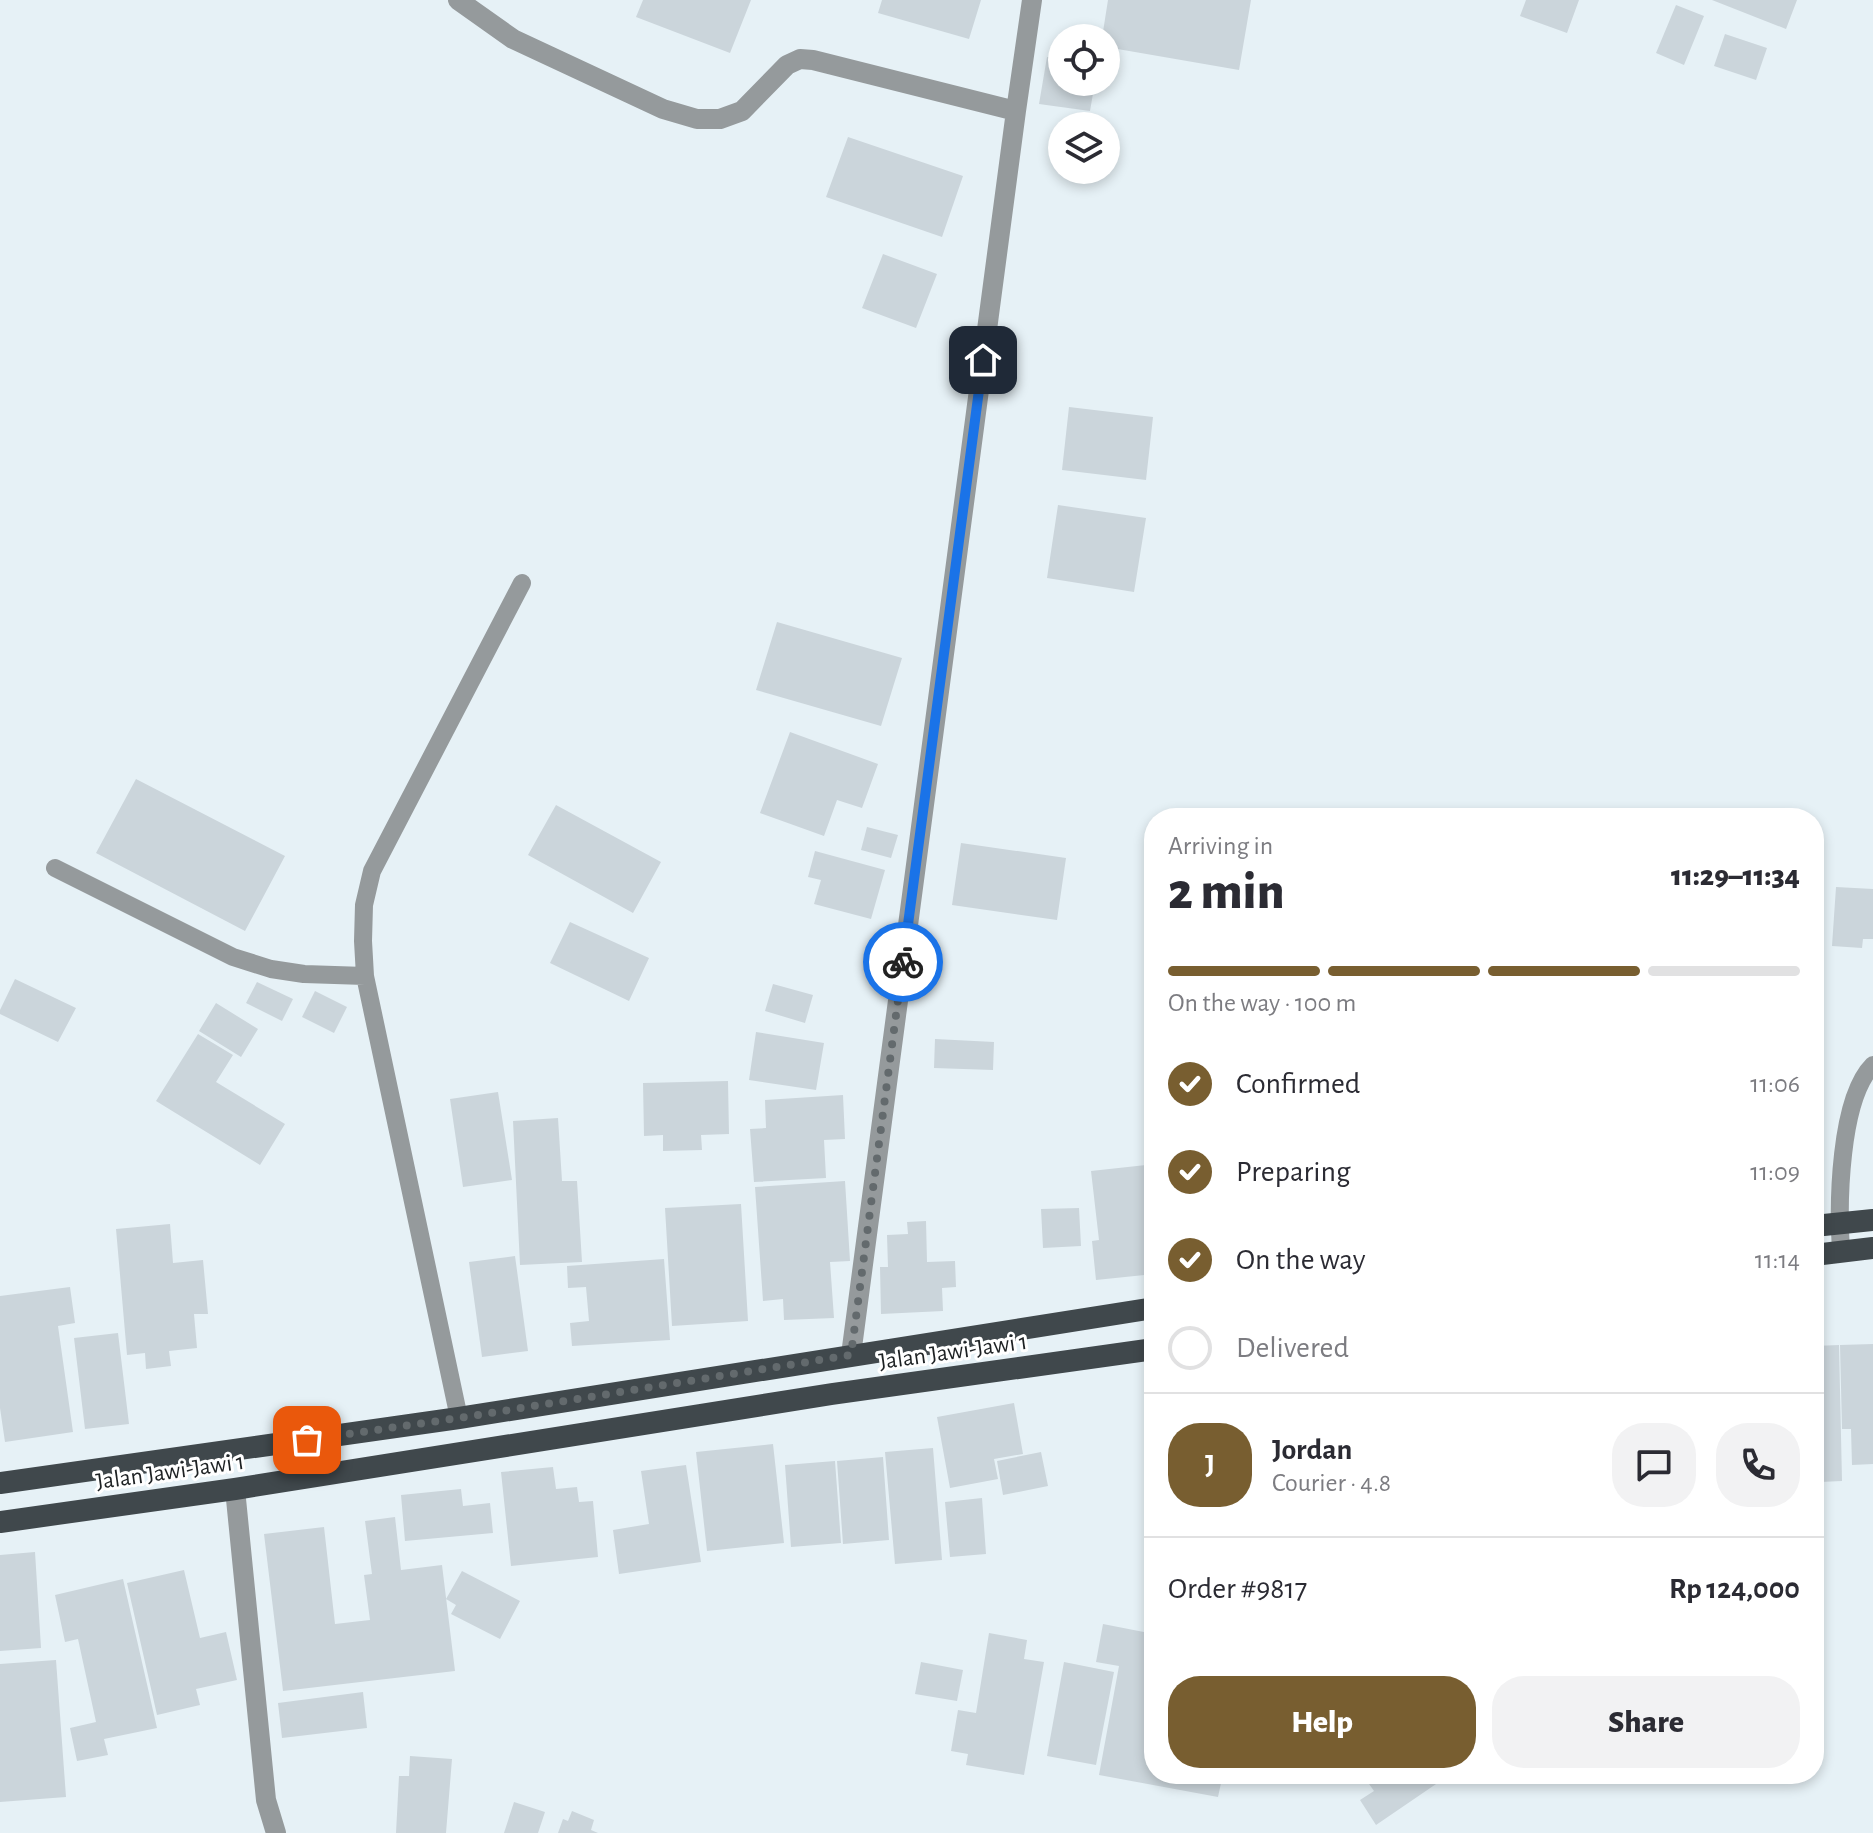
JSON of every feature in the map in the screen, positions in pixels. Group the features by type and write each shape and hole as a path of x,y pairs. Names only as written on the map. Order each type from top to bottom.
{"highway":[{"path":"1824,1224 1873,1220"},
{"path":"1824,1254 1873,1248"},
{"path":"0,1483 459,1418 1144,1310"},
{"name":"Jalan Jawi-Jawi 1","path":"0,1522 235,1489 817,1397 1144,1350"},
{"path":"64,1474 70,1511"}],"street":[{"path":"458,0 513,39 663,109 697,119 720,119 742,111 787,65 800,59 1016,111"},
{"path":"851,1355 1032,0"},
{"path":"235,1489 266,1800 276,1833"}],"lane":[{"path":"459,1418 365,976 364,905 372,871 522,583"},
{"path":"55,868 233,957 271,969 304,974 365,976"},
{"path":"1841,1251 1839,1222 1843,1155 1857,1090 1873,1065"}],"building":[{"path":"643,0 751,0 730,53 636,17"},
{"path":"882,0 981,0 969,39 878,13"},
{"path":"1108,0 1251,0 1239,70 1120,49 1120,24 1104,24"},
{"path":"1526,0 1579,0 1567,33 1520,16"},
{"path":"1712,0 1797,0 1786,29"},
{"path":"1676,5 1704,16 1684,65 1656,53"},
{"path":"1725,34 1767,48 1756,80 1714,66"},
{"path":"1047,57 1048,96 1093,96 1090,111 1039,104"},
{"path":"848,137 963,176 942,237 826,197"},
{"path":"883,254 937,274 916,328 862,308"},
{"path":"1069,407 1153,417 1146,480 1062,470"},
{"path":"1058,505 1146,518 1134,592 1047,578"},
{"path":"777,622 902,658 881,726 756,690"},
{"path":"790,732 878,764 862,808 837,800 824,836 760,813"},
{"path":"136,779 285,856 245,931 96,853"},
{"path":"556,805 661,862 633,913 528,855"},
{"path":"867,827 898,835 891,858 861,850"},
{"path":"961,843 1066,858 1057,920 952,905"},
{"path":"815,851 885,870 871,919 814,904 821,880 808,877"},
{"path":"1836,887 1873,889 1873,939 1863,939 1862,948 1832,946"},
{"path":"570,922 649,958 629,1001 550,963"},
{"path":"15,979 76,1008 58,1042 0,1014"},
{"path":"257,982 293,999 282,1021 246,1003"},
{"path":"773,984 813,995 805,1023 765,1011"},
{"path":"315,991 347,1007 334,1033 302,1017"},
{"path":"216,1003 258,1029 241,1057 199,1031"},
{"path":"756,1032 824,1043 816,1090 749,1080"},
{"path":"198,1034 233,1055 216,1082 285,1124 260,1165 156,1101"},
{"path":"935,1039 994,1042 993,1070 934,1068"},
{"path":"728,1081 729,1134 701,1135 702,1150 663,1151 663,1135 644,1136 643,1083"},
{"path":"498,1092 512,1180 463,1187 450,1099"},
{"path":"843,1095 845,1139 824,1140 826,1178 754,1182 750,1129 766,1128 765,1100"},
{"path":"558,1118 562,1181 577,1181 582,1262 520,1265 513,1121"},
{"path":"1144,1165 1144,1275 1096,1280 1092,1241 1099,1240 1091,1171"},
{"path":"845,1181 850,1261 830,1262 834,1318 784,1320 783,1299 763,1301 755,1187"},
{"path":"741,1204 748,1321 672,1326 665,1208"},
{"path":"1079,1208 1081,1246 1043,1248 1041,1209"},
{"path":"926,1221 927,1262 955,1261 956,1287 942,1288 943,1311 881,1314 880,1267 888,1267 887,1235 908,1234 907,1222"},
{"path":"170,1224 173,1263 203,1260 208,1314 194,1314 197,1348 169,1351 171,1366 146,1369 145,1353 127,1355 116,1229"},
{"path":"515,1256 528,1351 482,1357 469,1262"},
{"path":"664,1259 670,1340 572,1346 570,1323 589,1321 586,1287 568,1288 567,1266"},
{"path":"70,1287 75,1323 58,1326 73,1432 5,1442 0,1408 0,1296"},
{"path":"118,1333 129,1424 85,1429 74,1338"},
{"path":"1873,1344 1873,1464 1852,1465 1851,1429 1842,1429 1840,1345"},
{"path":"1839,1345 1842,1481 1824,1482 1824,1346"},
{"path":"1014,1403 1023,1454 994,1459 998,1479 950,1488 937,1417"},
{"path":"773,1444 784,1543 707,1551 696,1452"},
{"path":"933,1448 942,1560 895,1564 885,1452"},
{"path":"1041,1452 1048,1486 1003,1495 997,1461"},
{"path":"883,1457 889,1540 843,1544 837,1461"},
{"path":"835,1461 841,1543 791,1547 785,1465"},
{"path":"686,1465 701,1562 619,1574 613,1530 649,1524 641,1471"},
{"path":"553,1467 556,1489 577,1487 579,1502 593,1501 598,1557 511,1566 501,1472"},
{"path":"461,1489 463,1506 490,1503 493,1533 405,1541 401,1495"},
{"path":"982,1498 986,1554 950,1557 945,1502"},
{"path":"395,1517 401,1570 442,1565 455,1671 283,1691 264,1534 324,1527 335,1624 370,1620 364,1575 372,1574 365,1521"},
{"path":"35,1552 41,1648 0,1651 0,1555"},
{"path":"184,1570 200,1638 226,1632 237,1680 196,1689 200,1705 157,1715 127,1583"},
{"path":"462,1571 520,1601 500,1639 451,1614 456,1605 446,1599"},
{"path":"123,1579 157,1728 104,1739 108,1755 77,1761 70,1728 96,1722 78,1639 65,1642 55,1595"},
{"path":"1103,1624 1144,1632 1144,1783 1099,1775 1119,1666 1096,1662"},
{"path":"989,1633 1027,1640 1024,1659 1044,1662 1024,1775 966,1765 968,1754 951,1751 958,1710 976,1713"},
{"path":"56,1660 66,1797 0,1802 0,1664"},
{"path":"921,1662 963,1670 957,1701 915,1694"},
{"path":"1064,1662 1114,1672 1096,1765 1047,1756"},
{"path":"363,1692 367,1728 282,1738 278,1703"},
{"path":"410,1756 452,1759 446,1833 396,1833 399,1776 409,1776"},
{"path":"1148,1784 1221,1784 1218,1797"},
{"path":"1369,1784 1436,1784 1376,1825 1360,1800 1374,1791"},
{"path":"514,1802 545,1812 538,1833 504,1833"},
{"path":"572,1811 594,1820 591,1830 598,1833 558,1833 563,1819 568,1821"}],"way so far":[{"path":"307,1440 851,1355 903,962"}],"route":[{"path":"903,962 983,360"}]}
